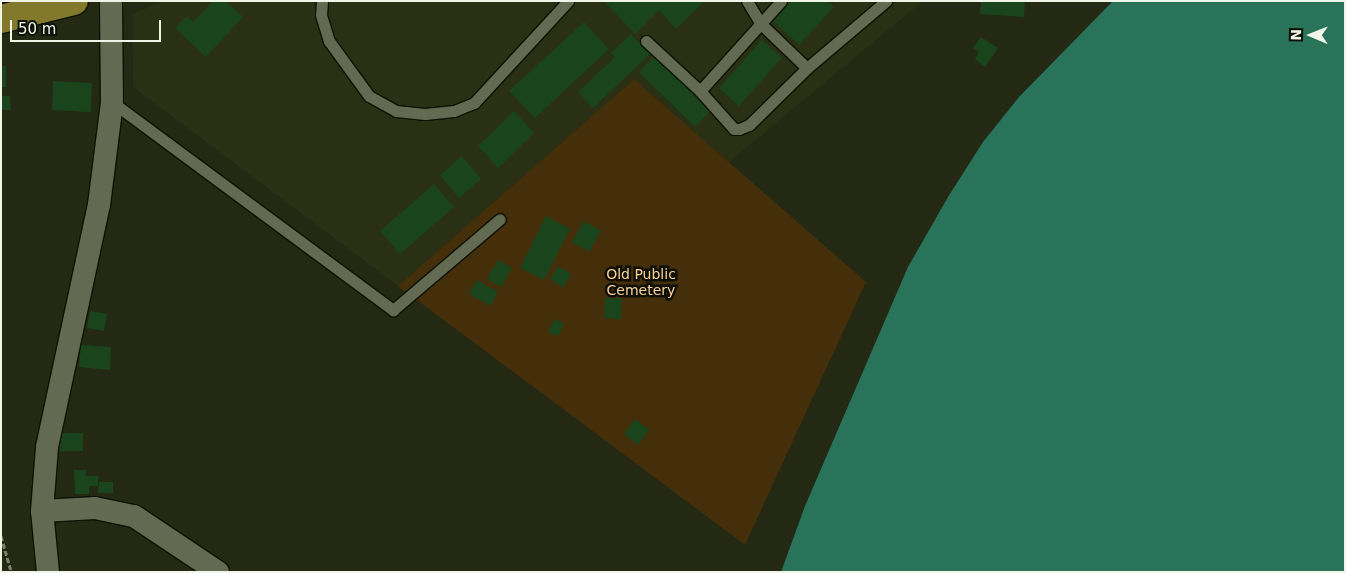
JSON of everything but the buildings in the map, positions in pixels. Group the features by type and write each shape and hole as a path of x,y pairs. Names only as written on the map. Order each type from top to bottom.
{"main road":[{"path":"1,19 74,1"}],"street":[{"path":"48,572 42,511 47,447 99,205 112,102 111,1"},
{"path":"42,511 95,508 134,516 218,572"}],"lane":[{"path":"322,1 321,15 329,41 369,96 396,111 425,114 454,111 474,103 568,1"},
{"path":"747,1 760,23 807,68"},
{"path":"700,91 781,1"},
{"path":"646,42 700,91 734,129 739,129 749,124 807,68 886,1"},
{"path":"112,102 393,310 500,220"}],"path":[{"path":"1,536 11,572"}],"shaded area":[{"path":"164,1 923,1 729,162 634,79 398,286 133,87 132,14"},
{"path":"1113,1 1345,1 1345,572 781,572 805,506 908,267 948,197 983,142 1019,97"}],"green space":[{"name":"Old Public Cemetery","path":"634,79 866,282 745,545 398,286"}]}
